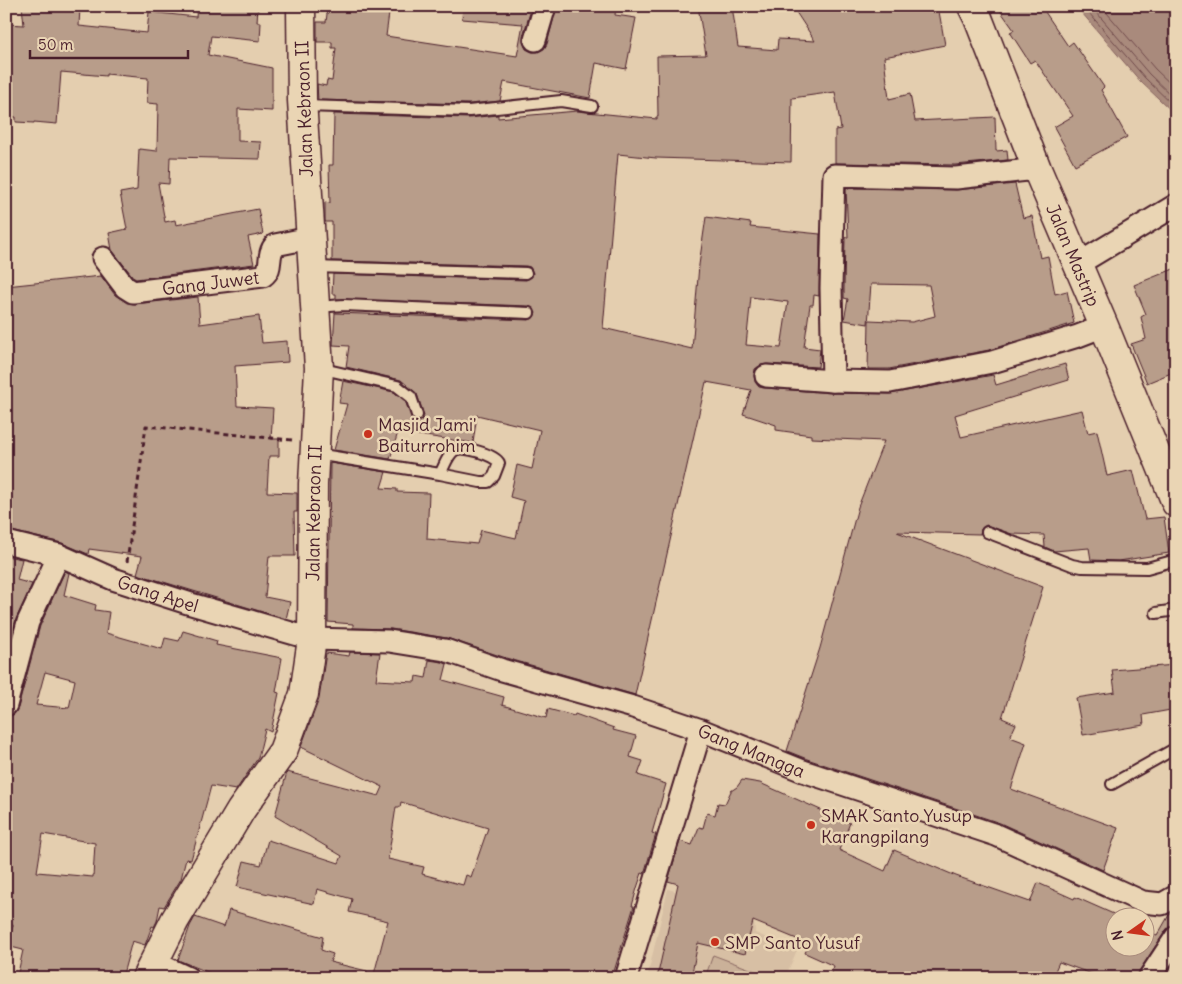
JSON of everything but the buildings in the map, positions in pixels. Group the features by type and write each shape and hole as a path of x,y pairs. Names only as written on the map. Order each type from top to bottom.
{"street":[{"name":"Jalan Kebraon II","path":"150,970 175,920 241,810 283,752 304,694 312,639 315,448 319,368 302,106 301,6"},
{"path":"535,40 545,6"},
{"name":"Jalan Mastrip","path":"972,6 1037,169 1104,326 1176,503"},
{"path":"833,381 834,175 956,178 1037,169"},
{"path":"1078,264 1176,205"},
{"name":"Gang Juwet","path":"104,258 125,286 133,292 263,276 268,273 270,268 271,249 275,246 310,238"},
{"path":"766,376 833,381 890,382 992,362 1078,336 1104,326"},
{"name":"Gang Apel","path":"6,542 58,555 124,583 190,604 312,639"},
{"path":"6,706 28,622 58,555"},
{"name":"Gang Mangga","path":"312,639 389,641 446,650 502,670 633,707 701,730 803,771 996,835 1143,902 1162,904 1176,896"},
{"path":"626,978 701,730"},
{"path":"1149,978 1176,937"},
{"path":"150,970 188,978"}],"lane":[{"path":"302,106 469,111 561,101 592,106"},
{"path":"312,267 526,273"},
{"path":"315,307 344,305 529,313"},
{"path":"319,368 397,386 411,397 417,415"},
{"path":"315,448 440,474 480,482 488,482 494,476 499,463 495,458 464,447 458,448 452,451 440,474"},
{"path":"986,532 1072,565 1082,567 1147,568 1176,560"},
{"path":"1156,613 1176,610"},
{"path":"1112,784 1176,748"}],"path":[{"path":"124,583 146,426 315,448"}],"shaded area":[{"name":"SMP Santo Yusuf","path":"668,889 754,914 755,933 797,950 785,978 647,978"},
{"path":"713,955 774,978 705,978"}],"water":[{"path":"1076,6 1176,6 1176,115 1141,82"}],"place":[{"name":"Masjid Jami' Baiturrohim","path":"368,434"},
{"name":"SMAK Santo Yusup Karangpilang","path":"811,825"},
{"name":"SMP Santo Yusuf","path":"715,942"}]}
